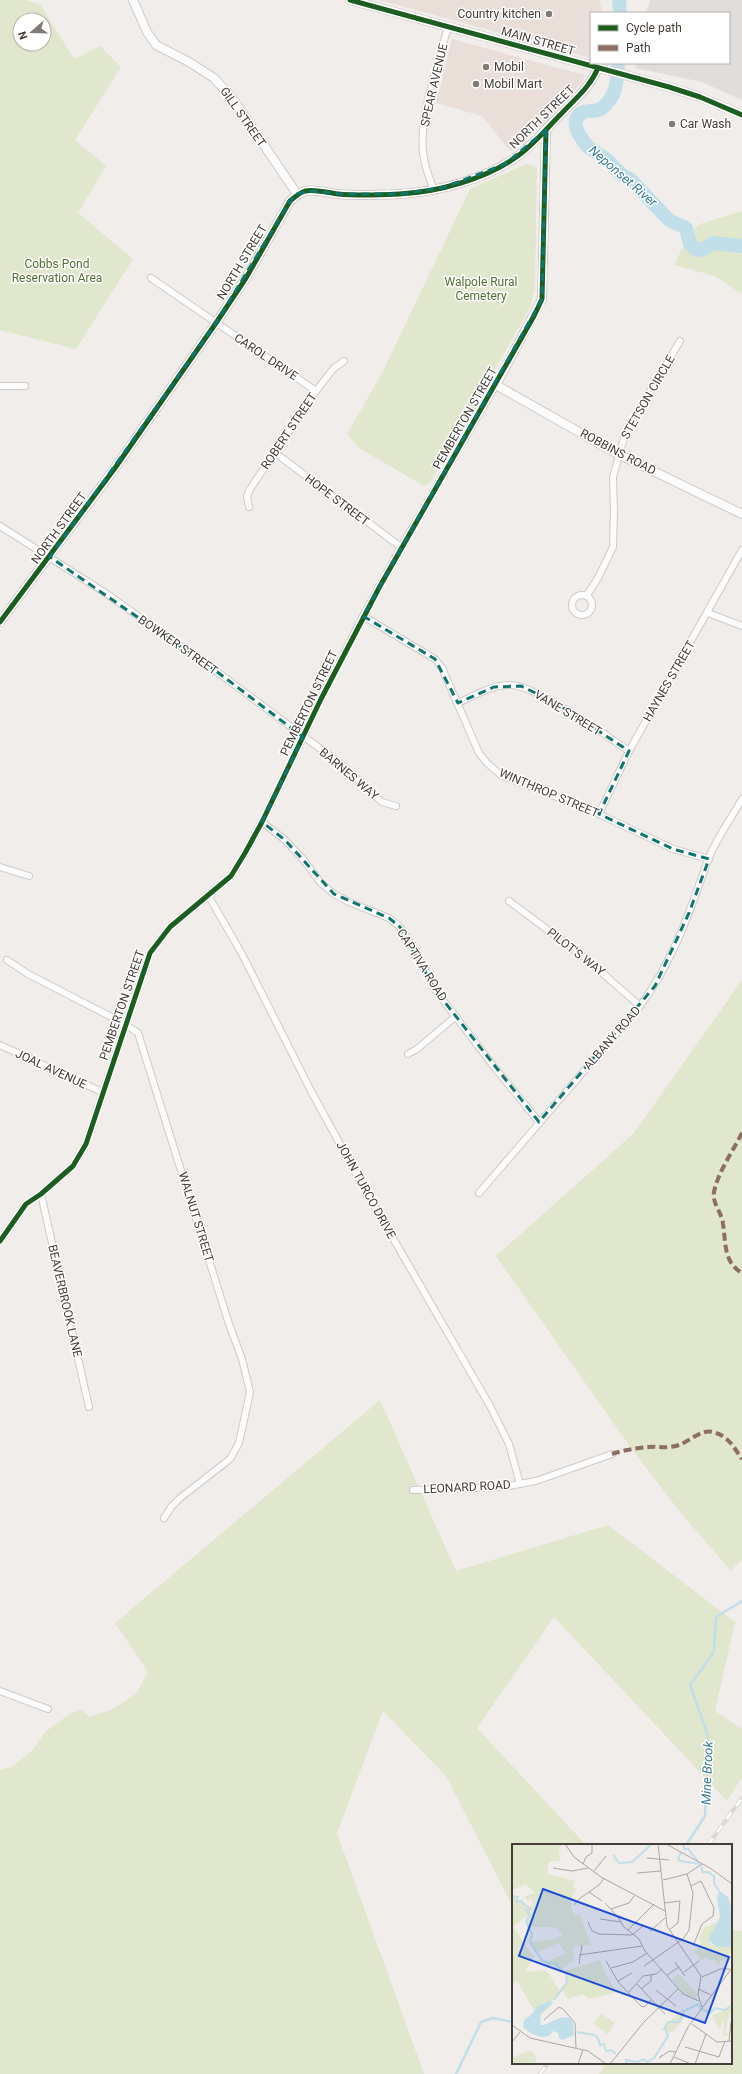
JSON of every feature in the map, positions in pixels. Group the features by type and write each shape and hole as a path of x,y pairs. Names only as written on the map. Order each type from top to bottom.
{"main road":[{"name":"MAIN STREET","path":"350,0 700,97 742,115"}],"street":[{"name":"GILL STREET","path":"133,0 147,32 156,45 189,62 214,78 232,98 297,194"},
{"name":"SPEAR AVENUE","path":"434,190 425,166 422,151 423,125 448,26"},
{"name":"NORTH STREET","path":"0,622 50,557 216,323 246,278 290,201 297,194 311,190 340,194 368,195 400,194 434,190 458,183 505,164 520,154 546,130 587,88 598,68"},
{"name":"PEMBERTON STREET","path":"0,1241 26,1204 41,1194 73,1166 91,1133 102,1092 150,953 170,927 230,876 262,822 364,616 401,547 496,385 542,299 546,130"},
{"name":"CAROL DRIVE","path":"151,278 316,392"},
{"name":"STETSON CIRCLE","path":"587,595 598,578 612,547 614,510 613,477 618,454 625,434 680,341"},
{"name":"ROBERT STREET","path":"249,507 247,496 250,489 274,452 333,369 344,361"},
{"name":"ROBBINS ROAD","path":"496,385 618,454 742,514"},
{"path":"0,386 25,386"},
{"name":"HOPE STREET","path":"274,452 401,547"},
{"name":"BOWKER STREET","path":"0,526 104,592 193,655 303,737"},
{"name":"HAYNES STREET","path":"599,814 630,751 708,614 742,550"},
{"path":"708,614 742,626"},
{"name":"WINTHROP STREET","path":"364,616 434,659 442,668 479,753 487,763 501,775 599,814 673,849 708,859"},
{"name":"VANE STREET","path":"458,702 494,687 521,686 556,703 630,751"},
{"name":"BARNES WAY","path":"303,737 342,766 382,802 396,806"},
{"name":"ALBANY ROAD","path":"479,1193 640,1006 655,986 676,943 701,884 708,859 742,799"},
{"name":"CAPTIVA ROAD","path":"262,822 285,840 302,858 321,883 334,894 349,902 388,918 400,927 416,952 436,991 454,1017 539,1122"},
{"path":"0,867 28,876"},
{"name":"JOHN TURCO DRIVE","path":"208,895 242,954 309,1086 364,1188 490,1406 509,1444 520,1484"},
{"name":"PILOT'S WAY","path":"509,901 584,957 640,1006"},
{"name":"WALNUT STREET","path":"7,960 28,974 134,1029 140,1036 229,1324 242,1359 250,1392 239,1443 230,1458 180,1498 172,1506 164,1518"},
{"path":"408,1054 417,1049 454,1017"},
{"name":"JOAL AVENUE","path":"0,1045 102,1092"},
{"name":"BEAVERBROOK LANE","path":"41,1194 89,1407"},
{"name":"LEONARD ROAD","path":"413,1490 503,1487 520,1484 536,1481 612,1454"},
{"path":"0,1691 48,1709"}],"highlighted area":[{"path":"546,130 542,299 363,616 435,659 458,703 494,687 521,686 556,703 629,751 599,814 673,849 709,859 689,913 655,986 539,1122 436,991 400,927 389,918 334,894 285,840 262,822 303,737 216,671 50,557 216,323 290,201 297,194 311,191 340,194 401,194 445,187 505,164"}],"shaded area":[{"path":"379,0 599,0 602,12 590,12 590,58"},
{"path":"650,0 742,0 742,100 702,82 635,68 636,64 730,64 730,12 646,12"},
{"path":"452,39 585,75 582,82 544,125 510,151 482,116 436,103"}],"green space":[{"name":"Cobbs Pond Reservation Area","path":"0,0 24,0 40,4 45,12 12,12 12,52 52,52 52,23 74,59 100,46 121,67 75,140 106,166 78,213 133,259 76,349 0,330"},
{"name":"Walpole Rural Cemetery","path":"526,164 537,167 535,287 530,308 430,482 424,486 359,448 347,434 383,371 470,189"},
{"path":"742,211 742,294 715,276 674,265 689,235 700,224"},
{"path":"742,980 742,1559 731,1571 680,1512 628,1444 496,1256 634,1133"},
{"path":"380,1400 456,1571 608,1525 735,1622 715,1711 742,1729 742,1777 727,1801 554,1617 477,1728 585,1844 512,1844 512,1905 446,1776 383,1711 337,1833 424,2074 0,2074 0,1770 12,1767 31,1752 45,1732 71,1713 82,1710 89,1717 111,1710 136,1694 148,1672 115,1623"},
{"path":"732,1930 742,1931 742,2074 599,2074 605,2064 732,2064"}],"waterway":[{"name":"Neponset River","path":"619,0 620,12"},
{"name":"Neponset River","path":"618,64 615,88 611,98 602,108 584,112 576,119 576,128 581,138 587,146 607,160 621,174 630,179 669,220 686,228 690,244 695,249 702,250 713,243 742,246"},
{"name":"Mine Brook","path":"687,1844 705,1816 708,1736 690,1685 714,1652 716,1617 742,1601"},
{"name":"Mine Brook","path":"456,2074 481,2022 493,2018 512,2022"}],"railway":[{"path":"709,1844 742,1798"},
{"path":"540,2074 547,2064"}],"marked path":[{"path":"742,1133 726,1162 714,1192 714,1200 722,1220 728,1257 731,1263 742,1273"},
{"path":"612,1454 640,1448 675,1446 704,1432 713,1432 727,1439 742,1459"}],"cycle path":[{"path":"350,0 669,87 700,97 742,115"},
{"path":"0,622 115,468 216,323 246,278 290,201 305,191 361,195 414,193 462,183 492,171 519,155 536,140 582,92 591,81 598,68"},
{"path":"0,1241 26,1204 41,1194 73,1166 86,1144 150,953 170,927 231,876 245,853 262,822 321,699 380,586 534,316 542,299 546,130"}],"place":[{"name":"Country kitchen","path":"549,14"},
{"name":"Mobil","path":"486,67"},
{"name":"Mobil Mart","path":"476,84"},
{"name":"Car Wash","path":"672,124"}]}
